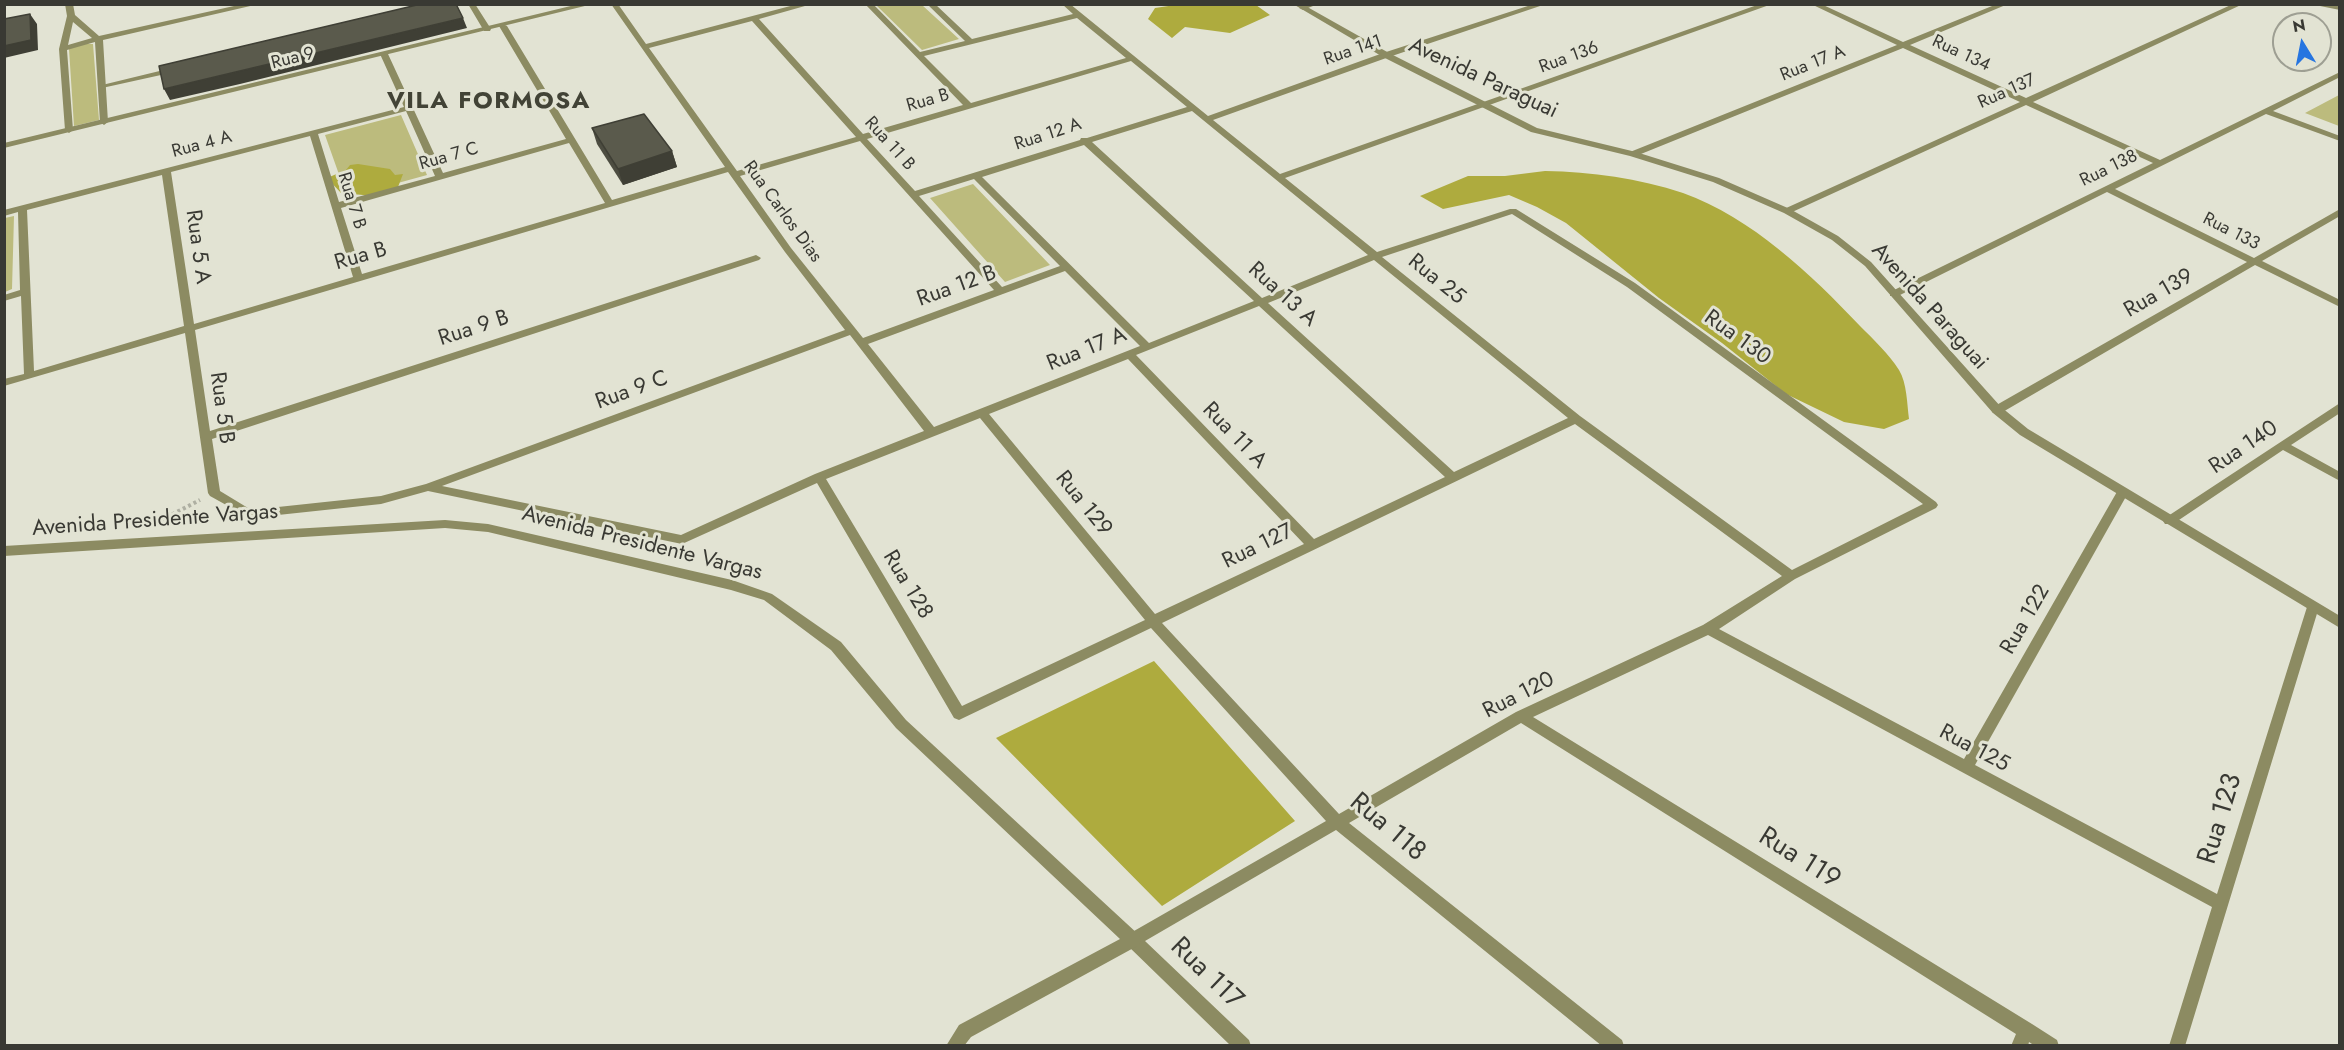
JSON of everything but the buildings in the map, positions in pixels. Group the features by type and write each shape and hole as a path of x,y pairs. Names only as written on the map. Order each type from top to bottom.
{"street":[{"path":"69,4 71,16 63,49 69,130"},
{"path":"63,49 256,4"},
{"path":"471,4 487,29"},
{"name":"Rua 9","path":"4,146 590,4"},
{"name":"Rua Carlos Dias","path":"614,4 731,172 851,331 932,433"},
{"path":"644,47 809,4"},
{"path":"868,4 969,106"},
{"path":"930,4 970,41"},
{"name":"Rua 25","path":"1065,4 1576,419 1791,576"},
{"path":"1300,6 1315,4"},
{"name":"Rua 141","path":"1208,119 1386,55 1543,4"},
{"name":"Rua 136","path":"1278,178 1769,4"},
{"name":"Rua 134","path":"1814,4 2160,163"},
{"name":"Rua 17 A","path":"1633,154 2005,4"},
{"name":"Rua 137","path":"1787,211 2240,4"},
{"path":"2323,4 2339,8"},
{"name":"Avenida Paraguai","path":"1300,6 1386,55 1534,130 1633,154 1716,180 1787,211 1835,238 1868,264 1997,410 2024,432 2340,623"},
{"path":"918,55 1078,15"},
{"path":"71,16 99,40 104,122"},
{"name":"Rua 11 B","path":"754,19 1000,291"},
{"path":"503,26 610,204"},
{"path":"384,54 440,177"},
{"name":"Rua B","path":"4,383 610,204 861,138 1133,58"},
{"path":"102,86 182,68"},
{"name":"Rua 138","path":"1894,294 2340,74"},
{"name":"Rua 4 A","path":"4,213 408,108"},
{"name":"Rua 12 A","path":"913,195 1193,108"},
{"path":"2266,111 2340,139"},
{"name":"Rua 7 B","path":"313,133 358,278"},
{"name":"Rua 7 C","path":"336,206 572,140"},
{"name":"Rua 13 A","path":"1084,140 1453,478"},
{"name":"Rua 5 A","path":"166,171 189,328"},
{"path":"975,175 1147,347"},
{"name":"Rua 133","path":"2108,189 2340,304"},
{"path":"22,208 29,375"},
{"name":"Rua 17 A","path":"428,487 682,540 819,477 1375,256 1513,211"},
{"name":"Rua 130","path":"1513,211 1631,285 1932,505"},
{"name":"Rua 139","path":"1997,410 2340,212"},
{"name":"Rua 9 B","path":"205,437 756,258"},
{"name":"Rua 12 B","path":"861,343 1066,267"},
{"path":"4,298 26,292"},
{"name":"Rua 5 B","path":"189,328 214,493"},
{"name":"Rua 9 C","path":"214,493 246,512 278,511 381,500 428,487 851,331"},
{"name":"Rua 11 A","path":"1129,354 1312,545"},
{"name":"Rua 140","path":"2169,521 2340,407"},
{"name":"Rua 129","path":"982,413 1152,621"},
{"name":"Rua 127","path":"959,714 1576,419"},
{"path":"2283,445 2340,477"},
{"name":"Rua 128","path":"819,477 959,714"},
{"name":"Rua 122","path":"1966,768 2122,493"},
{"name":"Rua 120","path":"954,1046 965,1031 1133,940 1521,716 1708,629 1791,576 1932,505"},
{"name":"Avenida Presidente Vargas","path":"4,551 446,524 512,534 732,585 768,597 836,646 901,724 1133,940"},
{"name":"Rua 123","path":"2177,1046 2313,607"},
{"name":"Rua 118","path":"1152,621 1337,822 1616,1046"},
{"name":"Rua 125","path":"1708,629 2221,904"},
{"name":"Rua 119","path":"1521,716 2023,1038 2051,1046"},
{"name":"Rua 117","path":"1133,940 1243,1046"}],"path":[{"path":"144,542 171,515 214,493"}],"shaded area":[{"path":"1182,4 1256,5 1270,15 1230,33 1185,27 1172,38 1148,19 1155,8"},
{"path":"876,5 922,5 959,39 922,50"},
{"path":"80,44 93,44 99,120 74,126 69,49"},
{"path":"2339,95 2339,126 2305,113"},
{"path":"401,115 427,175 347,197 325,135"},
{"path":"350,165 390,169 395,175 403,174 398,187 374,196 341,193 327,178 346,170"},
{"path":"1545,171 1615,177 1649,183 1683,193 1708,204 1756,232 1801,268 1891,358 1904,381 1909,419 1884,429 1844,422 1786,394 1722,343 1659,298 1566,223 1537,207 1509,195 1443,209 1420,196 1468,176 1505,176"},
{"path":"973,184 1050,265 1005,282 930,198"},
{"path":"14,216 12,289 5,292 5,218"},
{"path":"1154,661 1295,821 1162,906 996,738"}],"district":[{"name":"VILA FORMOSA","path":"489,102"}]}
